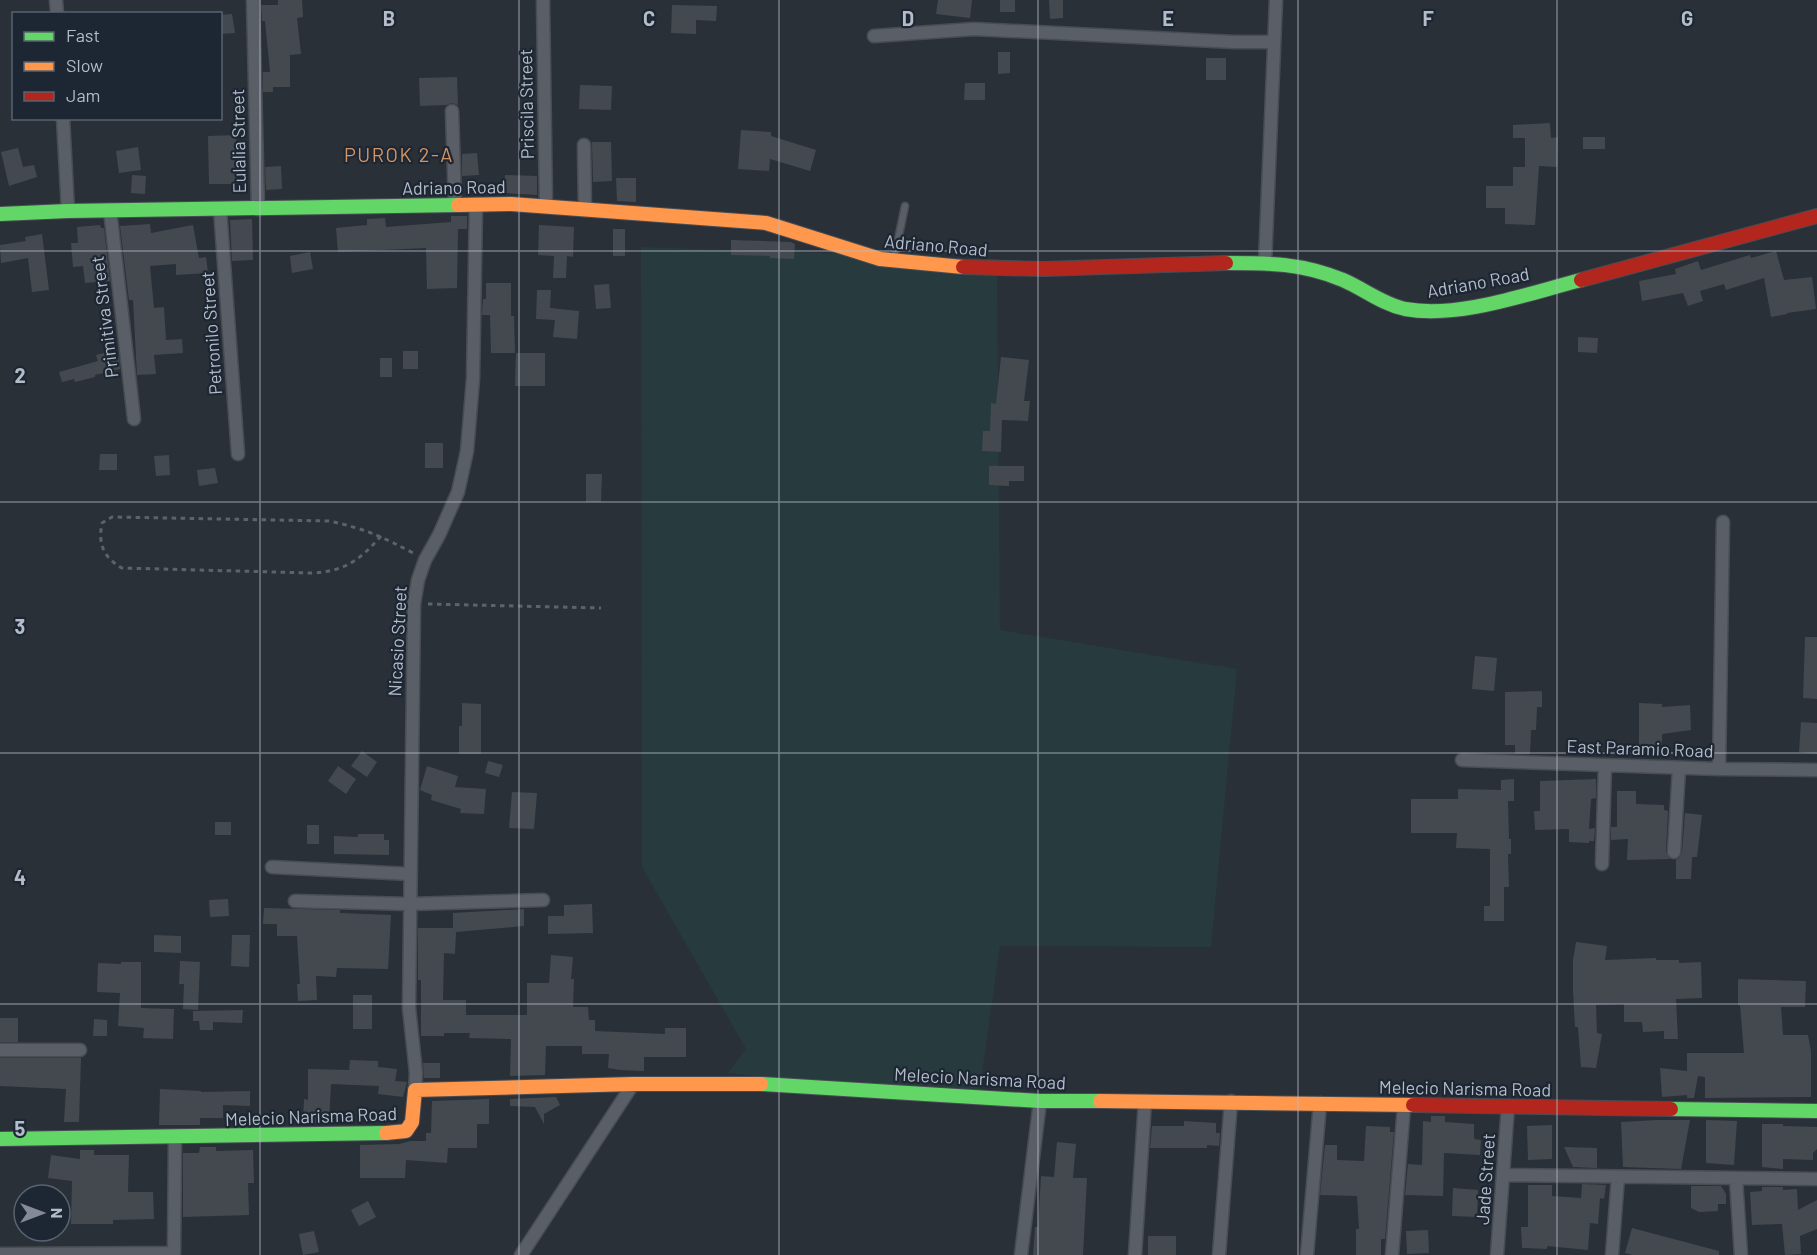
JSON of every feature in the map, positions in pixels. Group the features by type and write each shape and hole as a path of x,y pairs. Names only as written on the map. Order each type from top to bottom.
{"street":[{"name":"Eulalia Street","path":"253,0 258,208"},
{"name":"Priscila Street","path":"543,0 546,207"},
{"path":"1265,263 1276,0"},
{"path":"874,36 974,29 1274,42"},
{"path":"452,111 455,205"},
{"path":"63,120 68,211"},
{"path":"584,145 585,210"},
{"name":"Adriano Road","path":"0,214 476,204 546,207 766,223 867,256 893,262 975,268 1265,263 1310,268 1349,283 1397,308 1442,310 1498,301 1584,280 1817,216"},
{"name":"Nicasio Street","path":"415,1090 416,1073 408,1008 414,604 418,580 425,560 458,492 467,451 473,379 476,204"},
{"name":"Petronilo Street","path":"220,209 238,454"},
{"name":"Primitiva Street","path":"110,210 134,419"},
{"path":"1719,769 1723,522"},
{"name":"East Paramio Road","path":"1462,760 1679,768 1817,770"},
{"path":"1602,864 1605,765"},
{"path":"1674,852 1679,768"},
{"path":"272,867 410,874"},
{"path":"295,901 410,904 543,900"},
{"path":"0,1050 80,1050"},
{"path":"521,1255 633,1084"},
{"name":"Melecio Narisma Road","path":"0,1139 399,1133 406,1131 412,1122 415,1090 633,1084 760,1084 1040,1101 1231,1101 1404,1106 1817,1111"},
{"path":"1021,1255 1040,1101"},
{"path":"1135,1255 1145,1101"},
{"path":"1219,1255 1231,1101"},
{"path":"1306,1255 1320,1103"},
{"path":"1392,1255 1404,1106"},
{"name":"Jade Street","path":"1497,1255 1508,1106"},
{"path":"0,1254 174,1253 175,1137"},
{"path":"1503,1175 1817,1179"},
{"path":"1612,1255 1618,1177"},
{"path":"1736,1179 1740,1255"}],"lane":[{"path":"893,262 905,206"}],"path":[{"path":"381,536 365,555 351,564 330,572 304,573 122,568 110,561 103,549 100,535 102,522 112,517 329,521 358,527 381,536 425,560"},
{"path":"414,604 602,608"}],"green space":[{"path":"641,247 997,259 1000,630 1237,669 1211,947 1000,946 978,1102 728,1073 746,1049 642,867"}],"building":[{"path":"278,0 302,0 303,17 297,18 301,54 290,55 290,87 273,87 273,92 263,92 263,72 270,72 265,21 262,21 261,5 278,5"},
{"path":"938,0 972,0 970,18 936,14"},
{"path":"1000,0 1015,0 1015,12 1000,12"},
{"path":"1049,0 1063,0 1063,18 1050,19"},
{"path":"672,5 717,6 716,21 696,20 696,34 671,33"},
{"path":"232,14 235,33 222,34 222,15"},
{"path":"998,52 1010,52 1010,73 998,74"},
{"path":"1206,58 1226,58 1226,80 1206,80"},
{"path":"457,77 458,105 452,103 420,106 419,78"},
{"path":"965,83 985,83 985,100 964,100"},
{"path":"580,85 612,86 611,110 579,109"},
{"path":"1550,123 1551,138 1558,137 1557,167 1539,166 1535,225 1505,224 1505,208 1486,208 1486,186 1513,186 1513,167 1525,167 1525,138 1513,138 1513,125"},
{"path":"741,130 771,132 771,136 816,150 810,171 770,159 769,171 738,169"},
{"path":"236,135 237,184 209,184 208,136"},
{"path":"1583,137 1605,137 1605,149 1583,149"},
{"path":"592,142 611,142 612,181 593,182"},
{"path":"138,147 141,170 119,173 116,151"},
{"path":"18,148 23,167 34,165 37,177 9,186 1,152"},
{"path":"477,153 479,175 462,176 462,154"},
{"path":"281,166 282,189 266,190 265,167"},
{"path":"132,175 146,176 145,194 131,193"},
{"path":"505,175 537,176 537,195 504,193"},
{"path":"616,178 636,178 636,202 617,201"},
{"path":"451,216 467,216 467,229 458,229 457,288 427,289 426,248 338,252 336,228 367,225 367,219 385,218 386,227 451,222"},
{"path":"252,219 253,260 232,261 230,220"},
{"path":"150,224 151,233 193,225 199,258 206,257 208,273 176,275 176,264 150,266 154,308 164,307 166,340 182,339 183,353 154,355 156,374 137,375 133,300 129,300 120,226"},
{"path":"100,225 104,228 110,281 85,283 83,266 73,267 71,243 78,243 77,227"},
{"path":"539,225 574,227 573,257 567,256 566,278 553,278 554,256 538,255"},
{"path":"613,229 625,229 625,256 613,256"},
{"path":"42,234 49,290 32,292 28,258 1,263 0,245 26,241 25,237"},
{"path":"731,240 791,242 795,244 794,259 731,255"},
{"path":"1776,251 1784,280 1812,277 1816,309 1771,317 1764,278 1726,290 1724,284 1700,291 1703,301 1688,306 1683,293 1642,301 1639,281 1676,274 1675,269 1698,261 1701,270 1750,255 1751,258"},
{"path":"310,252 313,269 292,273 290,256"},
{"path":"486,283 511,283 511,316 514,316 515,353 491,353 490,315 482,315 483,299 486,299"},
{"path":"609,284 611,308 596,309 594,285"},
{"path":"537,290 551,290 550,308 579,311 577,339 553,337 555,320 536,319"},
{"path":"1578,337 1598,338 1597,353 1578,352"},
{"path":"112,351 114,357 119,357 120,369 75,382 74,379 62,382 59,372 98,361 96,355"},
{"path":"403,351 418,351 418,369 403,369"},
{"path":"516,353 545,353 545,386 515,386"},
{"path":"1001,357 1029,360 1024,401 1030,401 1028,421 1002,420 1001,452 982,451 983,431 990,431 991,403 996,404"},
{"path":"380,358 392,358 392,377 380,377"},
{"path":"425,443 443,443 443,468 425,468"},
{"path":"100,454 117,454 117,470 99,470"},
{"path":"169,455 170,475 156,476 154,456"},
{"path":"989,466 1024,466 1024,481 1009,481 1009,486 989,485"},
{"path":"215,468 218,483 199,486 197,470"},
{"path":"586,474 602,474 601,502 586,502"},
{"path":"1805,637 1817,637 1817,699 1803,698"},
{"path":"1475,656 1497,658 1494,691 1472,689"},
{"path":"1542,691 1542,707 1537,707 1536,730 1531,730 1530,754 1515,754 1515,745 1505,745 1505,692"},
{"path":"462,703 481,704 481,754 459,754"},
{"path":"1639,703 1662,704 1662,707 1690,705 1691,730 1662,734 1662,745 1639,745"},
{"path":"1801,722 1817,723 1817,754 1799,752"},
{"path":"362,751 377,762 367,777 351,766"},
{"path":"488,761 503,765 499,777 485,773"},
{"path":"338,766 356,779 346,794 328,781"},
{"path":"427,766 458,776 455,787 486,789 484,814 460,813 461,809 431,800 432,795 420,790"},
{"path":"1514,779 1514,801 1508,801 1511,854 1508,854 1509,887 1504,887 1504,921 1484,921 1484,906 1490,906 1490,849 1456,848 1457,833 1411,833 1411,799 1458,799 1458,789 1501,790 1501,780"},
{"path":"1596,779 1596,798 1591,799 1589,829 1595,828 1594,841 1569,842 1569,829 1535,830 1534,811 1540,811 1540,781"},
{"path":"1617,791 1636,791 1636,804 1664,805 1664,810 1668,811 1666,852 1670,859 1627,860 1628,839 1611,840 1611,827 1617,827"},
{"path":"512,792 537,793 534,829 509,828"},
{"path":"1685,813 1702,815 1697,857 1692,857 1691,879 1676,879 1676,860 1682,852"},
{"path":"215,822 231,822 231,835 215,835"},
{"path":"307,825 319,825 319,844 307,844"},
{"path":"358,834 384,834 384,840 389,840 389,855 334,854 334,836 358,837"},
{"path":"228,899 229,916 210,917 209,900"},
{"path":"592,904 593,933 548,934 548,916 564,916 564,905"},
{"path":"264,908 340,910 340,913 391,915 388,969 337,968 336,977 316,976 317,1000 298,1001 297,984 300,984 297,936 277,936 277,924 263,924"},
{"path":"524,909 524,926 456,932 455,954 444,953 443,1000 466,1000 466,1015 527,1015 527,983 549,983 551,955 573,957 571,979 574,979 573,1007 588,1007 589,1020 595,1020 595,1031 665,1034 665,1028 686,1028 686,1057 644,1057 644,1071 620,1070 608,1068 609,1054 582,1054 582,1046 546,1046 545,1075 510,1076 511,1039 469,1038 470,1033 421,1036 418,928 453,928 453,913"},
{"path":"154,935 181,936 181,953 154,952"},
{"path":"232,935 250,935 249,967 231,966"},
{"path":"1576,942 1607,946 1605,960 1656,958 1656,960 1679,960 1679,963 1701,962 1702,998 1676,999 1678,1039 1664,1039 1664,1031 1643,1032 1642,1022 1624,1022 1624,1004 1596,1005 1597,1033 1602,1034 1596,1068 1581,1067 1573,991 1573,960"},
{"path":"180,961 200,962 198,1010 183,1009 184,984 179,984"},
{"path":"121,962 141,962 141,1008 174,1009 173,1039 143,1038 144,1028 118,1026 120,993 97,992 98,963 121,964"},
{"path":"1738,979 1806,981 1805,1007 1781,1007 1783,1035 1808,1035 1811,1051 1811,1097 1705,1098 1705,1077 1698,1076 1694,1098 1687,1098 1687,1095 1662,1097 1660,1068 1687,1071 1687,1053 1744,1053 1740,1005 1738,1005"},
{"path":"353,995 372,995 372,1029 353,1029"},
{"path":"243,1010 242,1023 213,1022 213,1030 200,1030 199,1021 193,1021 193,1011"},
{"path":"0,1018 18,1018 18,1042 0,1042"},
{"path":"94,1019 107,1020 107,1036 93,1036"},
{"path":"0,1058 81,1058 79,1122 64,1122 66,1089 0,1086"},
{"path":"350,1060 378,1061 378,1067 397,1069 395,1081 407,1082 403,1097 378,1094 379,1086 331,1084 329,1123 303,1123 304,1099 308,1100 308,1069 349,1070"},
{"path":"423,1063 440,1063 440,1078 424,1078"},
{"path":"160,1089 201,1092 250,1091 250,1106 223,1105 223,1118 200,1118 200,1125 159,1125"},
{"path":"556,1097 560,1105 544,1114 544,1124 535,1107 510,1106 510,1099"},
{"path":"489,1099 489,1124 477,1124 477,1148 448,1148 447,1163 406,1160 405,1178 360,1178 360,1145 426,1141 426,1133 431,1133 432,1101"},
{"path":"1431,1116 1445,1116 1445,1122 1474,1124 1474,1139 1481,1140 1480,1155 1444,1153 1443,1196 1405,1195 1408,1164 1422,1165 1423,1121 1431,1122"},
{"path":"1690,1120 1681,1169 1623,1167 1621,1122"},
{"path":"1706,1120 1737,1121 1734,1165 1706,1163"},
{"path":"1184,1121 1216,1123 1216,1133 1220,1133 1219,1146 1150,1148 1152,1126 1184,1126"},
{"path":"1762,1124 1817,1127 1817,1149 1813,1153 1813,1160 1783,1159 1783,1169 1762,1167"},
{"path":"1552,1125 1552,1159 1528,1160 1527,1126"},
{"path":"1366,1126 1390,1127 1390,1132 1394,1132 1385,1239 1381,1239 1381,1255 1356,1255 1356,1229 1359,1229 1357,1196 1320,1195 1325,1145 1337,1145 1337,1160 1364,1161"},
{"path":"1057,1142 1076,1144 1073,1178 1087,1178 1083,1255 1033,1255 1035,1227 1038,1227 1041,1176 1054,1177"},
{"path":"200,1147 216,1147 216,1151 253,1150 254,1183 248,1183 249,1215 183,1217 183,1153 199,1153"},
{"path":"1564,1147 1597,1148 1597,1168 1573,1167"},
{"path":"80,1150 94,1150 94,1155 129,1155 128,1192 153,1192 154,1219 113,1220 113,1224 72,1224 72,1181 48,1178 51,1155 80,1159"},
{"path":"1582,1184 1606,1185 1604,1199 1600,1198 1598,1224 1590,1223 1588,1250 1547,1246 1547,1249 1522,1248 1521,1227 1528,1227 1528,1185 1552,1185 1552,1196 1581,1198"},
{"path":"1691,1186 1721,1186 1726,1194 1726,1204 1718,1204 1718,1211 1699,1212 1691,1208"},
{"path":"1762,1187 1797,1189 1798,1210 1817,1200 1817,1229 1800,1236 1801,1254 1785,1255 1782,1224 1752,1225 1750,1192 1762,1191"},
{"path":"1453,1188 1478,1190 1477,1217 1452,1216"},
{"path":"368,1201 376,1217 359,1226 351,1210"},
{"path":"1632,1228 1719,1251 1719,1255 1633,1255 1625,1253"},
{"path":"1428,1230 1429,1253 1407,1254 1406,1231"},
{"path":"314,1231 319,1252 303,1255 299,1234"},
{"path":"1148,1236 1176,1236 1176,1255 1148,1255"}],"traffic: fast":[{"path":"0,214 458,205"},
{"path":"1226,263 1271,264 1313,270 1343,280 1397,307 1426,311 1471,308 1581,280"},
{"path":"761,1084 1040,1101 1100,1101"},
{"path":"1671,1109 1817,1111"},
{"path":"0,1139 386,1133"}],"traffic: slow":[{"path":"458,205 511,204 766,223 880,259 963,267"},
{"path":"386,1133 406,1131 412,1122 415,1090 633,1084 761,1084"},
{"path":"1100,1101 1413,1105"}],"traffic: jam":[{"path":"1581,280 1817,216"},
{"path":"963,267 1043,269 1226,263"},
{"path":"1413,1105 1671,1109"}],"district":[{"name":"PUROK 2-A","path":"399,154"}]}
